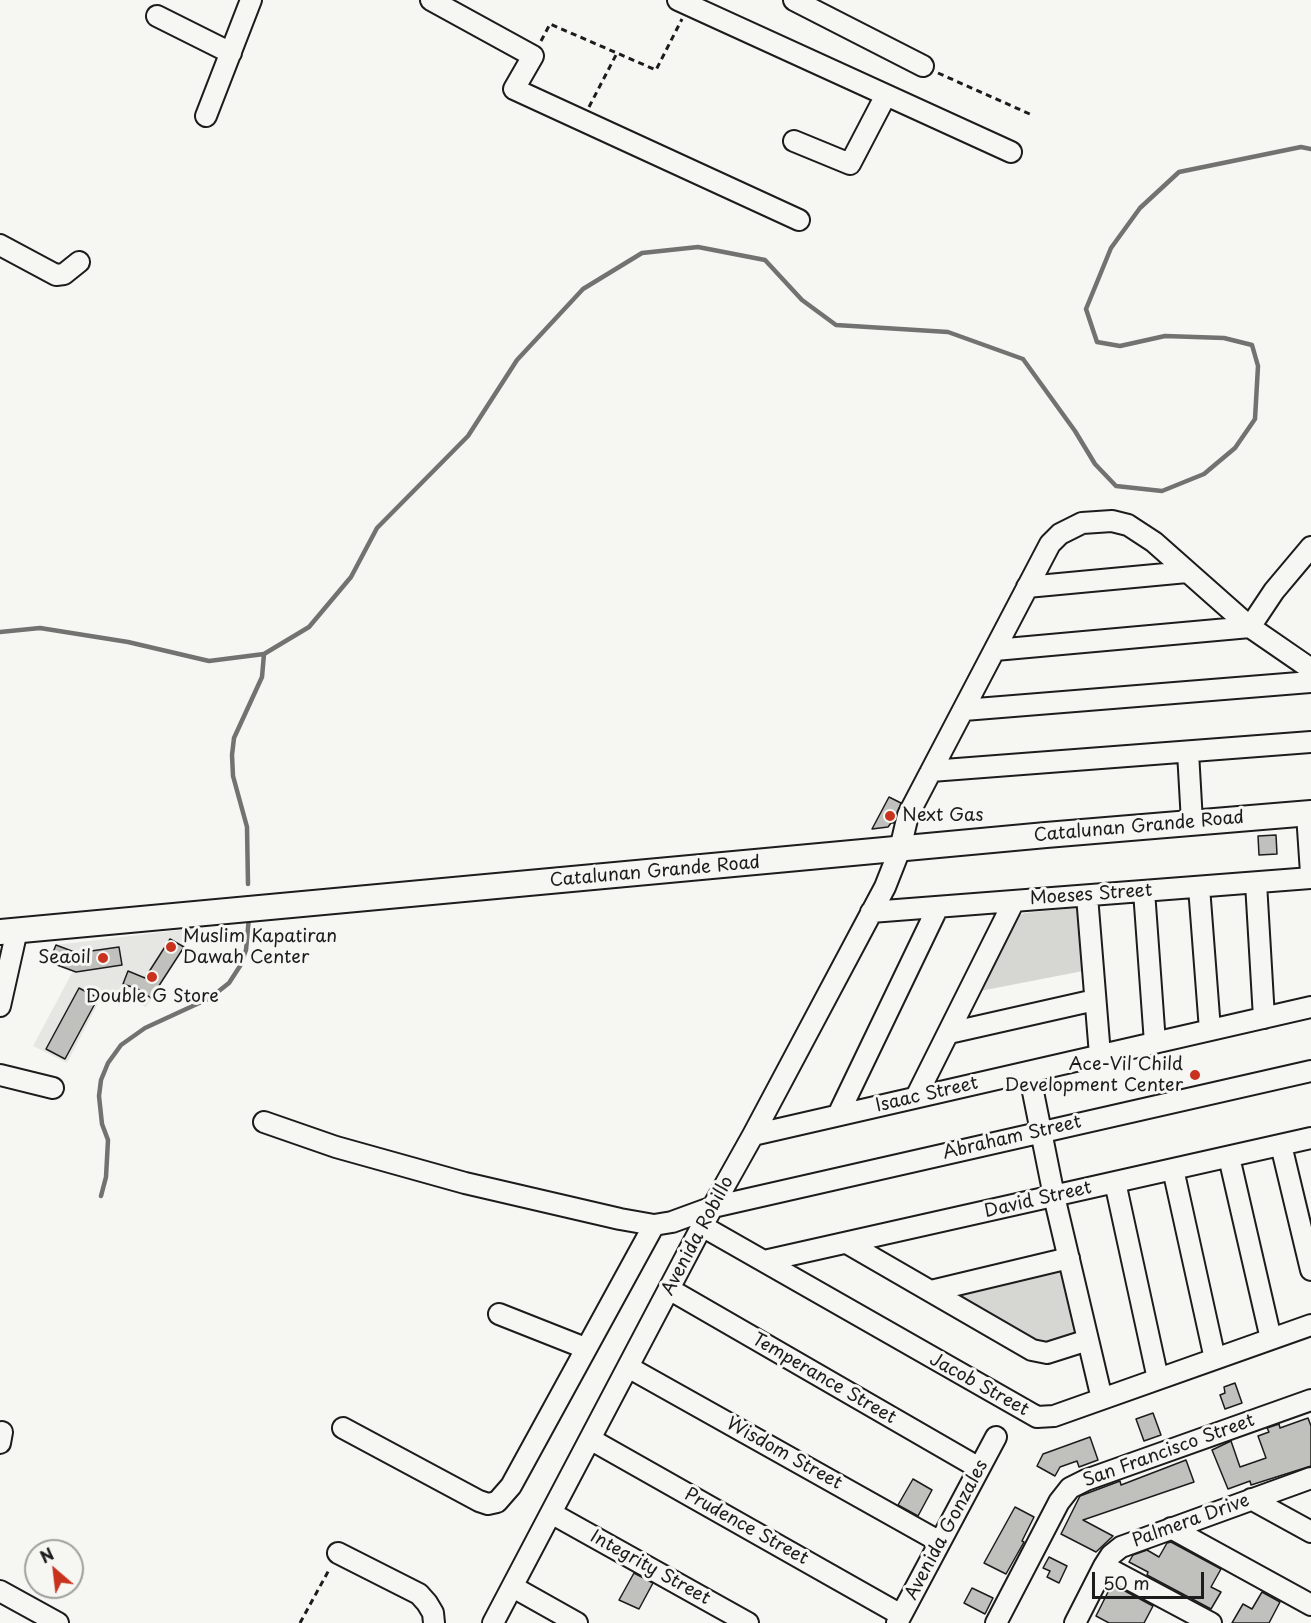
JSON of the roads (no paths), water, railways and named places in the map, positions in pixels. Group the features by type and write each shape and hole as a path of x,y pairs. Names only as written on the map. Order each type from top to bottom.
{"main road":[{"name":"Catalunan Grande Road","path":"8,931 1309,813"}],"street":[{"path":"206,117 251,0"},
{"path":"431,0 533,56 514,89 799,220"},
{"path":"794,0 922,66"},
{"path":"684,3 1011,152"},
{"path":"157,16 231,53"},
{"path":"794,141 850,164 886,95"},
{"path":"0,245 56,275 64,274 79,262"},
{"name":"Avenida Robillo","path":"494,1623 702,1226 871,912 894,867 908,815 1050,544 1060,534 1082,523 1112,521 1128,525 1141,532 1250,627 1311,669"},
{"path":"995,650 1250,627 1274,591 1311,547"},
{"path":"1027,587 1187,572"},
{"path":"963,710 1311,682"},
{"path":"931,771 1311,742"},
{"path":"1188,752 1192,822"},
{"path":"1309,813 1311,873"},
{"name":"Moeses Street","path":"871,912 1311,878"},
{"path":"1256,882 1264,1018"},
{"path":"1199,887 1210,1030"},
{"path":"1144,891 1155,1043"},
{"path":"1087,896 1100,1055"},
{"path":"916,1098 1014,901"},
{"path":"838,1115 938,907"},
{"path":"0,1006 8,931"},
{"path":"949,1032 1095,1000"},
{"name":"Isaac Street","path":"753,1135 1311,1007"},
{"name":"Abraham Street","path":"654,1225 672,1222 713,1207 1311,1071"},
{"path":"1029,1072 1054,1196 1102,1399"},
{"path":"0,1075 53,1088"},
{"path":"264,1122 336,1147 465,1183 654,1225 511,1486 497,1502 488,1504 479,1501 343,1428"},
{"name":"David Street","path":"764,1261 1311,1138"},
{"path":"1281,1145 1311,1270"},
{"path":"1229,1156 1271,1339"},
{"path":"1173,1169 1215,1359"},
{"path":"1115,1182 1158,1379"},
{"name":"Jacob Street","path":"702,1226 1036,1417 1054,1416 1311,1325"},
{"path":"847,1242 1032,1350 1047,1353 1088,1340"},
{"path":"932,1291 1068,1258"},
{"name":"Temperance Street","path":"669,1289 980,1468"},
{"path":"499,1314 585,1348"},
{"name":"Wisdom Street","path":"628,1367 940,1542"},
{"name":"San Francisco Street","path":"996,1623 1059,1502 1070,1488 1086,1480 1311,1400"},
{"name":"Avenida Gonzales","path":"899,1619 996,1437"},
{"name":"Prudence Street","path":"590,1440 899,1619"},
{"name":"Palmera Drive","path":"1077,1622 1104,1566 1121,1547 1311,1478"},
{"path":"1251,1499 1311,1532"},
{"name":"Integrity Street","path":"552,1513 747,1623"},
{"path":"1171,1528 1311,1605"},
{"path":"338,1553 419,1594 428,1603 433,1613 434,1623"},
{"path":"1104,1566 1211,1623"},
{"path":"513,1587 577,1623"},
{"path":"0,1592 58,1623"}],"waterway":[{"path":"0,632 40,628 128,642 209,661 264,654 309,627 351,577 377,528 468,436 517,360 583,289 642,253 698,247 765,260 802,300 836,325 948,332 1023,359 1075,431 1095,464 1116,486 1162,491 1204,474 1235,448 1255,419 1258,366 1252,345 1224,338 1165,336 1120,346 1097,342 1086,309 1111,248 1140,208 1179,172 1301,147 1311,149"},
{"path":"248,884 247,827 233,776 232,755 234,738 262,677 264,654"},
{"path":"101,1196 106,1177 108,1140 102,1124 99,1096 101,1080 108,1063 121,1045 145,1028 210,998 229,983 240,966 246,950 249,917"}],"place":[{"name":"Next Gas","path":"890,816"},
{"name":"Muslim Kapatiran Dawah Center","path":"171,947"},
{"name":"Seaoil","path":"103,958"},
{"name":"Double G Store","path":"152,977"},
{"name":"Ace-Vil Child Development Center","path":"1195,1075"}]}
